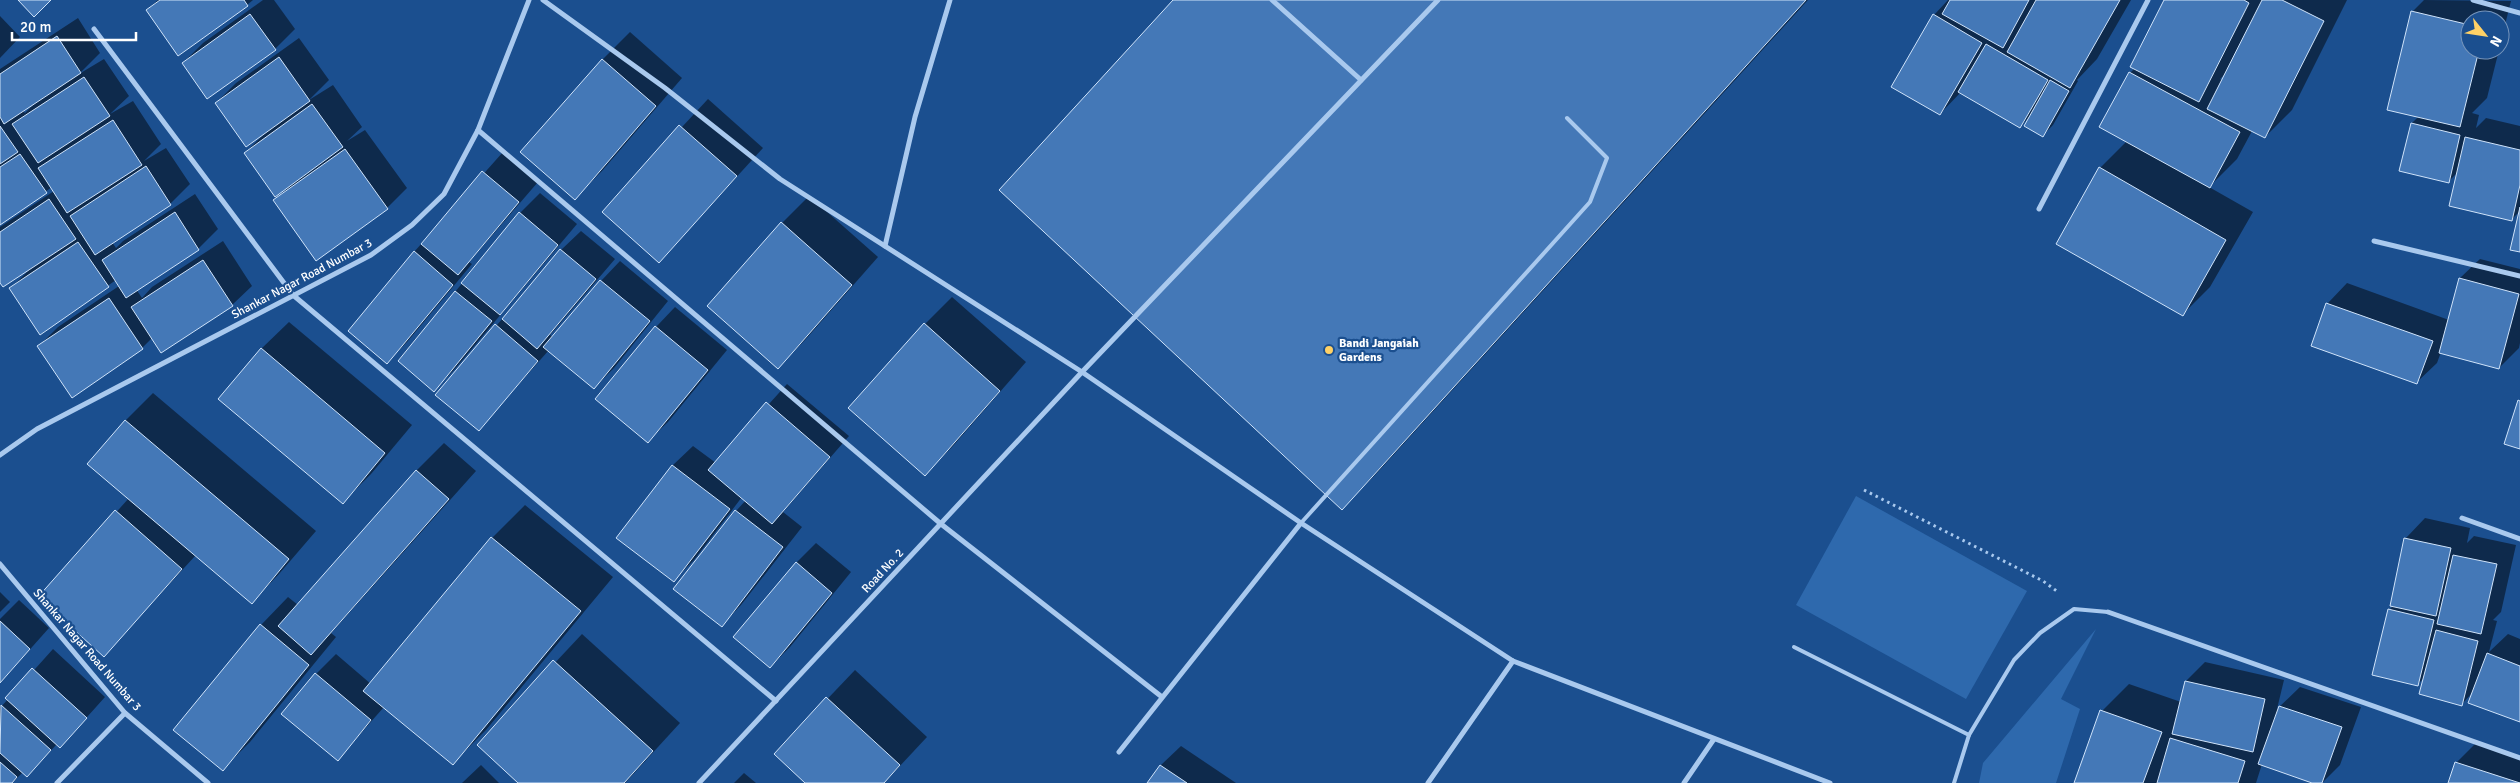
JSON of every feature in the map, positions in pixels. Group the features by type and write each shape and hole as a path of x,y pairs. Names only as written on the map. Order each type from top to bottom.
{"street":[{"name":"Shankar Nagar Road Numbar 3","path":"0,456 37,430 371,255 412,225 444,194 478,130 529,0"},
{"path":"542,0 665,88 780,179 1082,372 1301,522 1513,661 1830,783"},
{"path":"885,246 915,117 950,0"},
{"path":"1272,0 1361,80"},
{"name":"Road No. 2","path":"699,783 1082,372 1438,0"},
{"path":"2039,209 2148,0"},
{"path":"2473,0 2520,13"},
{"path":"94,29 293,295 776,702"},
{"path":"478,130 941,524 1162,697"},
{"path":"2374,241 2520,276"},
{"path":"2462,518 2520,539"},
{"path":"1118,752 1301,522"},
{"name":"Shankar Nagar Road Numbar 3","path":"0,564 125,713 208,783"},
{"path":"2108,612 2520,758"},
{"path":"1428,783 1513,661"},
{"path":"57,783 125,713"},
{"path":"1684,783 1714,739"}],"lane":[{"path":"1301,522 1590,202 1608,158 1567,118"},
{"path":"1954,783 1969,735 2014,660 2040,633 2074,609 2108,612"},
{"path":"1794,647 1969,735"}],"path":[{"path":"1864,490 2043,581 2062,595 2074,609"}],"shaded area":[{"path":"1856,496 2027,591 1966,699 1796,605"},
{"path":"2096,629 2061,699 2080,709 2056,783 1979,783 1983,763"}],"building":[{"path":"18,0 51,0 34,17"},
{"path":"160,0 244,0 248,6 178,56 146,10"},
{"name":"Bandi Jangaiah Gardens","path":"1173,0 1806,0 1342,510 999,190"},
{"path":"1950,0 2029,0 2003,48 1942,14"},
{"path":"2036,0 2120,0 2070,88 2007,52"},
{"path":"2164,0 2244,0 2249,3 2199,102 2130,67"},
{"path":"2262,0 2282,0 2324,21 2265,138 2207,109"},
{"path":"2411,11 2460,23 2460,60 2477,60 2460,127 2387,110"},
{"path":"250,14 276,50 207,99 182,63"},
{"path":"1933,14 1982,43 1940,115 1891,87"},
{"path":"57,36 81,73 4,124 0,117 0,74"},
{"path":"1986,44 2048,80 2020,128 1958,92"},
{"path":"279,57 310,101 246,147 215,103"},
{"path":"602,59 656,106 575,200 520,152"},
{"path":"2129,72 2240,132 2210,188 2099,127"},
{"path":"84,77 110,116 38,163 12,124"},
{"path":"2050,80 2069,91 2043,137 2024,126"},
{"path":"312,104 343,147 275,197 244,153"},
{"path":"113,120 142,165 67,213 38,168"},
{"path":"2411,123 2460,135 2449,183 2399,171"},
{"path":"679,125 737,176 659,263 602,212"},
{"path":"0,126 18,152 0,164"},
{"path":"2465,137 2520,150 2520,185 2512,221 2449,206"},
{"path":"345,149 388,209 316,261 273,200"},
{"path":"20,154 47,193 0,225 0,167"},
{"path":"146,166 171,205 95,255 70,216"},
{"path":"2099,167 2226,240 2183,316 2056,244"},
{"path":"482,171 519,202 458,275 421,244"},
{"path":"49,199 76,239 3,287 0,283 0,232"},
{"path":"2520,207 2520,252 2510,250"},
{"path":"175,212 199,250 126,298 102,260"},
{"path":"519,212 558,245 500,315 461,283"},
{"path":"781,222 852,285 778,369 707,306"},
{"path":"78,242 109,287 40,335 9,288"},
{"path":"560,249 596,279 537,349 502,319"},
{"path":"414,251 453,285 387,364 348,331"},
{"path":"203,260 233,306 161,353 131,307"},
{"path":"2459,278 2519,294 2499,369 2439,353"},
{"path":"600,280 650,321 594,389 543,347"},
{"path":"455,291 492,321 434,392 398,361"},
{"path":"109,298 143,349 72,398 37,346"},
{"path":"2326,303 2433,341 2417,384 2311,346"},
{"path":"924,323 1000,391 925,476 848,408"},
{"path":"495,324 538,361 479,431 435,395"},
{"path":"655,326 708,370 648,443 595,399"},
{"path":"261,348 385,453 343,504 218,399"},
{"path":"2518,400 2520,401 2520,449 2504,444"},
{"path":"766,402 830,457 772,524 708,470"},
{"path":"125,420 289,559 252,604 87,464"},
{"path":"672,465 730,509 674,582 616,538"},
{"path":"416,470 449,499 311,655 278,626"},
{"path":"115,510 182,569 104,657 38,597"},
{"path":"735,510 783,547 722,627 673,589"},
{"path":"491,537 581,611 453,765 363,691"},
{"path":"2404,538 2451,548 2436,616 2390,606"},
{"path":"2453,555 2497,564 2481,634 2437,624"},
{"path":"796,562 832,593 770,668 733,637"},
{"path":"2388,609 2434,620 2418,686 2372,675"},
{"path":"0,621 30,649 0,683"},
{"path":"260,624 309,665 223,771 173,730"},
{"path":"2436,630 2478,641 2462,706 2419,694"},
{"path":"2487,653 2520,666 2520,722 2468,703"},
{"path":"553,660 653,751 624,783 518,783 477,745"},
{"path":"32,668 87,718 60,748 5,698"},
{"path":"315,673 371,720 338,761 281,714"},
{"path":"2185,681 2265,699 2253,752 2172,734"},
{"path":"826,697 900,765 884,783 805,783 774,754"},
{"path":"1,705 51,750 27,777 0,753"},
{"path":"2279,706 2342,727 2322,783 2312,783 2258,764"},
{"path":"2100,710 2162,732 2143,783 2074,783"},
{"path":"2170,738 2245,761 2238,783 2157,783"},
{"path":"0,762 17,777 12,783 0,783"},
{"path":"2455,762 2520,783 2448,783"},
{"path":"1160,765 1187,783 1147,783"}],"place":[{"name":"Bandi Jangaiah Gardens","path":"1329,350"}]}
